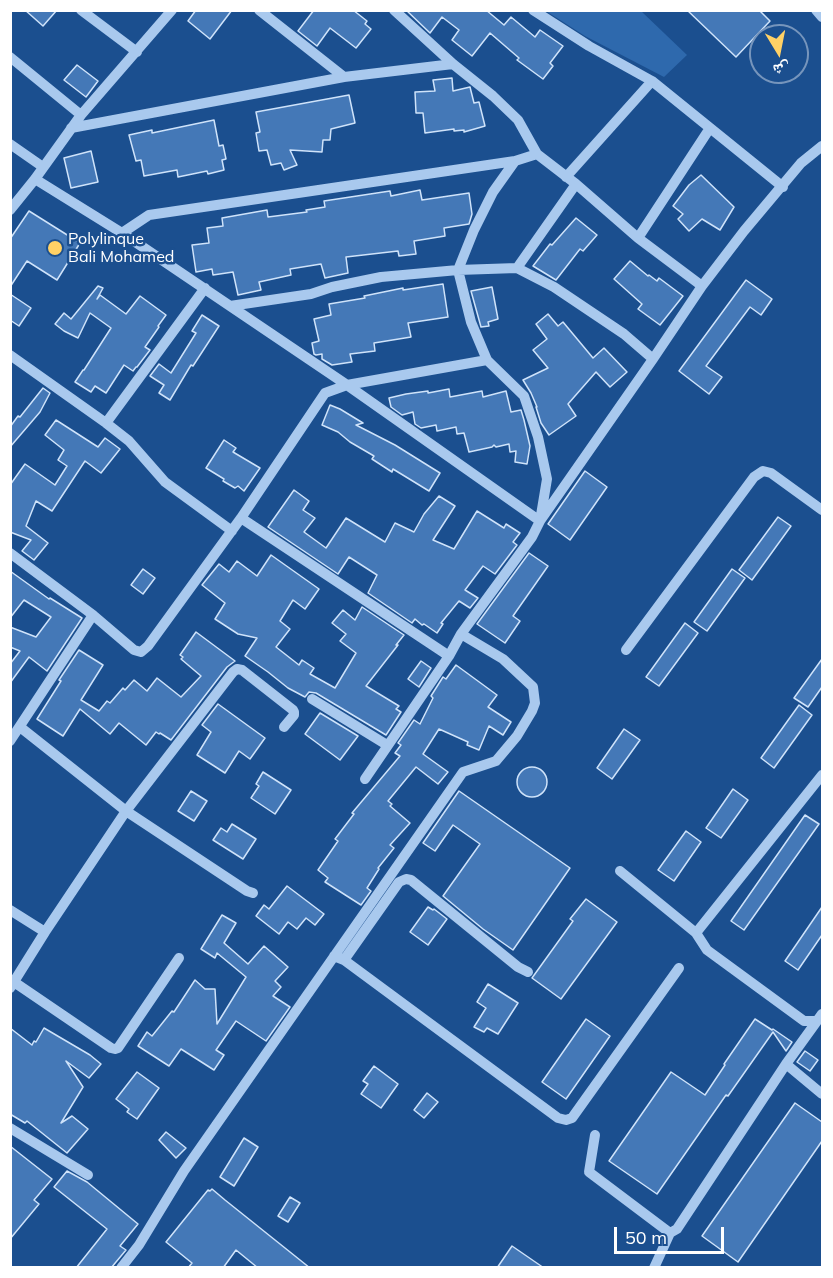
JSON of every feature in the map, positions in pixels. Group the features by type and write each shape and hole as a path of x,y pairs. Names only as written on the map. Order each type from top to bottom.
{"street":[{"path":"81,10 136,52"},
{"path":"10,210 81,115 172,10"},
{"path":"259,10 344,77"},
{"path":"394,10 518,120 537,154 576,184 638,238 702,286"},
{"path":"533,10 589,46 652,81 783,187"},
{"path":"816,10 822,16"},
{"path":"10,57 81,115"},
{"path":"71,128 344,77 453,64"},
{"path":"566,177 652,81"},
{"path":"638,238 710,128"},
{"path":"10,144 43,167"},
{"path":"365,779 449,656 461,634 532,537 540,521 702,286 744,231 801,164 822,146"},
{"path":"122,232 149,215 515,161 537,154"},
{"path":"515,161 493,192 458,270 471,322 487,360 524,396 538,437 547,479 540,521"},
{"path":"35,179 122,232 205,288 348,385 540,521"},
{"path":"517,268 576,184"},
{"path":"230,306 311,294 381,277 458,270 517,268 554,287 624,334 653,359"},
{"path":"106,423 205,288"},
{"path":"10,356 129,441 165,482 232,531"},
{"path":"10,553 93,615 134,650 141,652 148,646 232,531 326,393 348,385 487,360"},
{"path":"626,650 754,477 763,471 771,473 822,510"},
{"path":"241,518 449,656"},
{"path":"10,741 93,615"},
{"path":"339,958 463,772 496,761 518,736 532,711 535,703 533,687 503,659 461,634"},
{"path":"179,958 118,1048 115,1049 12,985 126,811 232,672 237,669 242,670 294,712 284,727"},
{"path":"312,699 387,745"},
{"path":"20,727 126,811 253,893"},
{"path":"696,933 822,775"},
{"path":"620,871 696,933 707,950 804,1021 820,1018"},
{"path":"121,1268 139,1245 184,1171 339,958 399,882 406,879 411,880 528,972"},
{"path":"10,909 45,932"},
{"path":"339,958 558,1118 566,1120 572,1118 679,968"},
{"path":"654,1268 670,1233 677,1229 820,1018"},
{"path":"786,1065 822,1094"},
{"path":"10,1128 88,1175"},
{"path":"595,1135 589,1172 670,1233"}],"shaded area":[{"path":"546,11 641,11 687,55 664,77 585,36"}],"building":[{"path":"25,10 57,10 43,26"},
{"path":"196,10 232,10 210,39 188,21"},
{"path":"314,10 353,10 367,21 365,24 371,29 356,48 330,28 317,46 298,31"},
{"path":"406,10 486,10 504,25 511,17 535,37 540,30 563,46 550,63 553,66 543,79 517,60 519,58 490,33 472,56 452,40 459,30 442,17 430,33"},
{"path":"687,10 759,10 770,21 767,24 749,24 749,43 736,57"},
{"path":"77,65 98,81 86,97 64,80"},
{"path":"452,78 453,91 470,87 474,103 479,102 485,126 464,132 464,130 454,131 454,129 425,133 423,113 416,113 415,92 435,91 433,80"},
{"path":"349,95 355,123 331,129 330,140 323,140 322,152 290,150 297,165 284,170 281,163 271,165 267,150 259,151 256,133 260,132 256,112"},
{"path":"214,120 219,146 223,145 226,159 222,160 224,170 178,177 177,170 144,176 141,160 136,161 129,135 152,130 152,133"},
{"path":"91,151 98,182 71,188 64,158"},
{"path":"701,175 734,207 720,230 702,219 689,231 678,219 683,214 673,206 689,185"},
{"path":"420,190 422,200 469,193 472,214 469,224 444,228 445,236 414,241 416,254 399,256 398,251 346,257 348,273 325,278 321,264 290,269 291,275 259,282 261,290 238,295 233,272 213,275 212,269 196,272 192,245 209,243 207,228 223,226 222,218 267,210 268,217 307,212 306,210 325,207 324,201 390,191 391,196"},
{"path":"29,211 80,243 57,280 27,261 10,287 10,239"},
{"path":"576,218 597,235 583,251 580,249 556,280 533,266 550,244 552,245"},
{"path":"630,261 648,276 657,281 659,278 683,296 660,325 638,309 642,304 614,279"},
{"path":"746,280 772,299 761,315 750,307 706,366 722,377 709,394 679,371"},
{"path":"443,284 448,317 408,323 411,337 374,343 375,351 350,354 352,362 332,365 322,359 322,354 314,354 312,343 319,341 314,319 331,315 329,304 403,288 403,290"},
{"path":"98,286 103,288 97,299 100,295 126,314 140,296 166,315 145,347 150,350 137,367 133,371 124,365 106,393 95,386 91,392 75,382 111,328 90,313 78,338 55,324 64,313 71,319"},
{"path":"492,287 498,319 488,322 489,326 481,327 471,291"},
{"path":"10,294 31,308 19,326 10,320"},
{"path":"548,314 558,326 563,322 593,358 604,348 627,372 610,387 596,372 568,404 576,416 549,435 541,423 537,407 523,380 548,368 533,350 547,339 536,324"},
{"path":"202,315 219,326 193,366 191,365 170,400 159,393 164,385 150,376 159,364 171,373 196,333 192,331"},
{"path":"43,388 50,393 40,412 10,447 10,427"},
{"path":"449,389 450,397 482,391 483,397 506,391 511,412 521,410 524,420 530,446 527,464 515,462 516,451 510,452 509,444 496,447 494,445 469,452 464,433 457,434 456,427 437,431 436,425 421,428 415,424 413,412 402,415 391,407 389,398"},
{"path":"330,405 363,423 356,425 395,445 440,473 429,491 393,469 392,472 372,459 374,456 338,432 322,425"},
{"path":"56,420 98,447 105,438 120,449 101,473 85,461 52,511 36,501 26,526 48,543 34,560 22,551 31,540 10,532 10,485 25,464 55,485 67,466 58,460 64,450 45,435"},
{"path":"224,440 236,448 233,452 260,468 244,491 238,486 235,488 223,481 224,479 206,468"},
{"path":"585,471 607,487 570,540 548,524"},
{"path":"294,490 309,501 303,510 315,518 304,532 326,548 346,518 385,542 395,523 414,532 424,514 439,496 455,506 433,540 454,549 477,511 504,528 506,524 520,533 513,542 517,545 495,574 483,566 465,590 478,598 470,608 459,601 441,623 443,624 437,633 415,619 412,623 368,593 377,575 349,557 338,574 268,527"},
{"path":"778,517 791,526 752,580 739,570"},
{"path":"529,553 548,566 513,616 520,621 505,643 477,624"},
{"path":"271,555 319,589 305,609 293,600 280,621 290,629 276,647 299,665 302,660 314,668 310,674 335,688 356,653 340,641 346,634 332,623 343,610 355,620 362,607 404,635 366,686 399,706 396,709 401,712 386,735 316,693 309,692 305,697 288,688 245,656 257,638 238,634 215,619 225,603 202,585 219,564 229,572 237,561 257,576"},
{"path":"143,569 155,578 143,594 131,585"},
{"path":"732,569 745,578 707,631 694,622"},
{"path":"10,571 49,599 82,618 47,671 29,657 10,683 10,664 20,651 10,647 10,627 36,637 51,617 24,600 10,618"},
{"path":"685,623 698,633 659,686 646,677"},
{"path":"196,632 235,661 227,667 171,740 156,732 146,745 119,723 110,734 80,709 63,736 37,719 79,650 103,665 81,700 99,711 107,701 110,703 123,688 125,690 134,680 147,691 157,678 181,697 201,676 181,659 183,657 180,655"},
{"path":"822,659 822,687 808,707 794,698"},
{"path":"421,661 431,668 419,687 408,679"},
{"path":"456,665 497,695 488,707 511,722 503,735 489,726 479,750 467,745 468,742 439,729 423,754 448,772 438,784 416,767 388,801 392,804 390,806 410,823 390,845 394,848 378,868 367,888 371,891 361,905 325,882 328,878 318,870 338,841 335,839 354,814 352,813 400,756 395,753 401,745 398,743 414,720 420,724 433,698 431,696 443,677 446,679"},
{"path":"218,704 265,738 250,759 239,751 225,773 197,755 211,732 202,725"},
{"path":"799,705 812,715 774,768 761,758"},
{"path":"320,713 358,736 340,760 305,734"},
{"path":"624,729 640,740 612,779 597,768"},
{"path":"532,767 543,771 547,782 543,793 532,797 521,793 517,782 521,771"},
{"path":"263,772 291,790 275,814 251,798 259,786 256,784"},
{"path":"733,789 748,800 721,838 706,828"},
{"path":"191,791 207,801 194,821 178,811"},
{"path":"459,791 570,868 513,950 443,896 480,844 453,825 435,851 423,843"},
{"path":"805,815 819,824 744,930 731,921"},
{"path":"232,824 256,839 243,859 213,840 221,828 227,832"},
{"path":"686,831 701,842 674,881 658,870"},
{"path":"287,886 324,914 315,925 306,918 297,929 288,922 279,934 256,916 264,905 269,909"},
{"path":"586,899 617,922 561,999 532,978 573,921 570,919"},
{"path":"428,907 447,919 428,945 410,932"},
{"path":"822,907 822,935 798,970 785,961"},
{"path":"222,915 236,923 224,943 248,964 264,946 288,967 275,981 281,987 273,996 290,1007 266,1041 236,1021 216,1050 224,1055 214,1070 181,1049 169,1066 138,1046 147,1032 152,1036 172,1011 174,1012 195,980 205,989 215,989 217,1024 246,977 217,953 215,958 201,949"},
{"path":"488,984 518,1003 498,1034 487,1028 484,1032 474,1027 486,1008 477,1002"},
{"path":"586,1019 610,1036 566,1099 542,1082"},
{"path":"755,1019 792,1042 786,1051 773,1032 657,1194 609,1161 671,1072 705,1095"},
{"path":"10,1028 32,1045 44,1028 101,1064 89,1078 66,1061 83,1087 61,1123 72,1116 88,1129 67,1153 27,1121 25,1123 10,1114"},
{"path":"805,1051 818,1060 810,1071 797,1062"},
{"path":"374,1066 398,1084 381,1108 361,1094 368,1084 363,1081"},
{"path":"137,1072 159,1088 137,1119 127,1112 129,1109 116,1099"},
{"path":"427,1093 438,1102 424,1118 414,1110"},
{"path":"795,1103 822,1122 822,1141 738,1262 702,1236"},
{"path":"166,1132 186,1148 176,1158 159,1140"},
{"path":"244,1138 258,1147 234,1186 220,1177"},
{"path":"10,1146 52,1179 34,1200 39,1204 10,1239"},
{"path":"67,1171 87,1182 138,1224 120,1246 126,1250 111,1268 76,1268 107,1229 54,1187"},
{"path":"212,1189 310,1268 258,1268 236,1250 223,1268 188,1268 192,1263 166,1242 208,1190"},
{"path":"290,1197 300,1203 288,1222 278,1216"},
{"path":"512,1246 544,1268 497,1268"}],"place":[{"name":"Polylinque Bali Mohamed","path":"55,248"}]}
